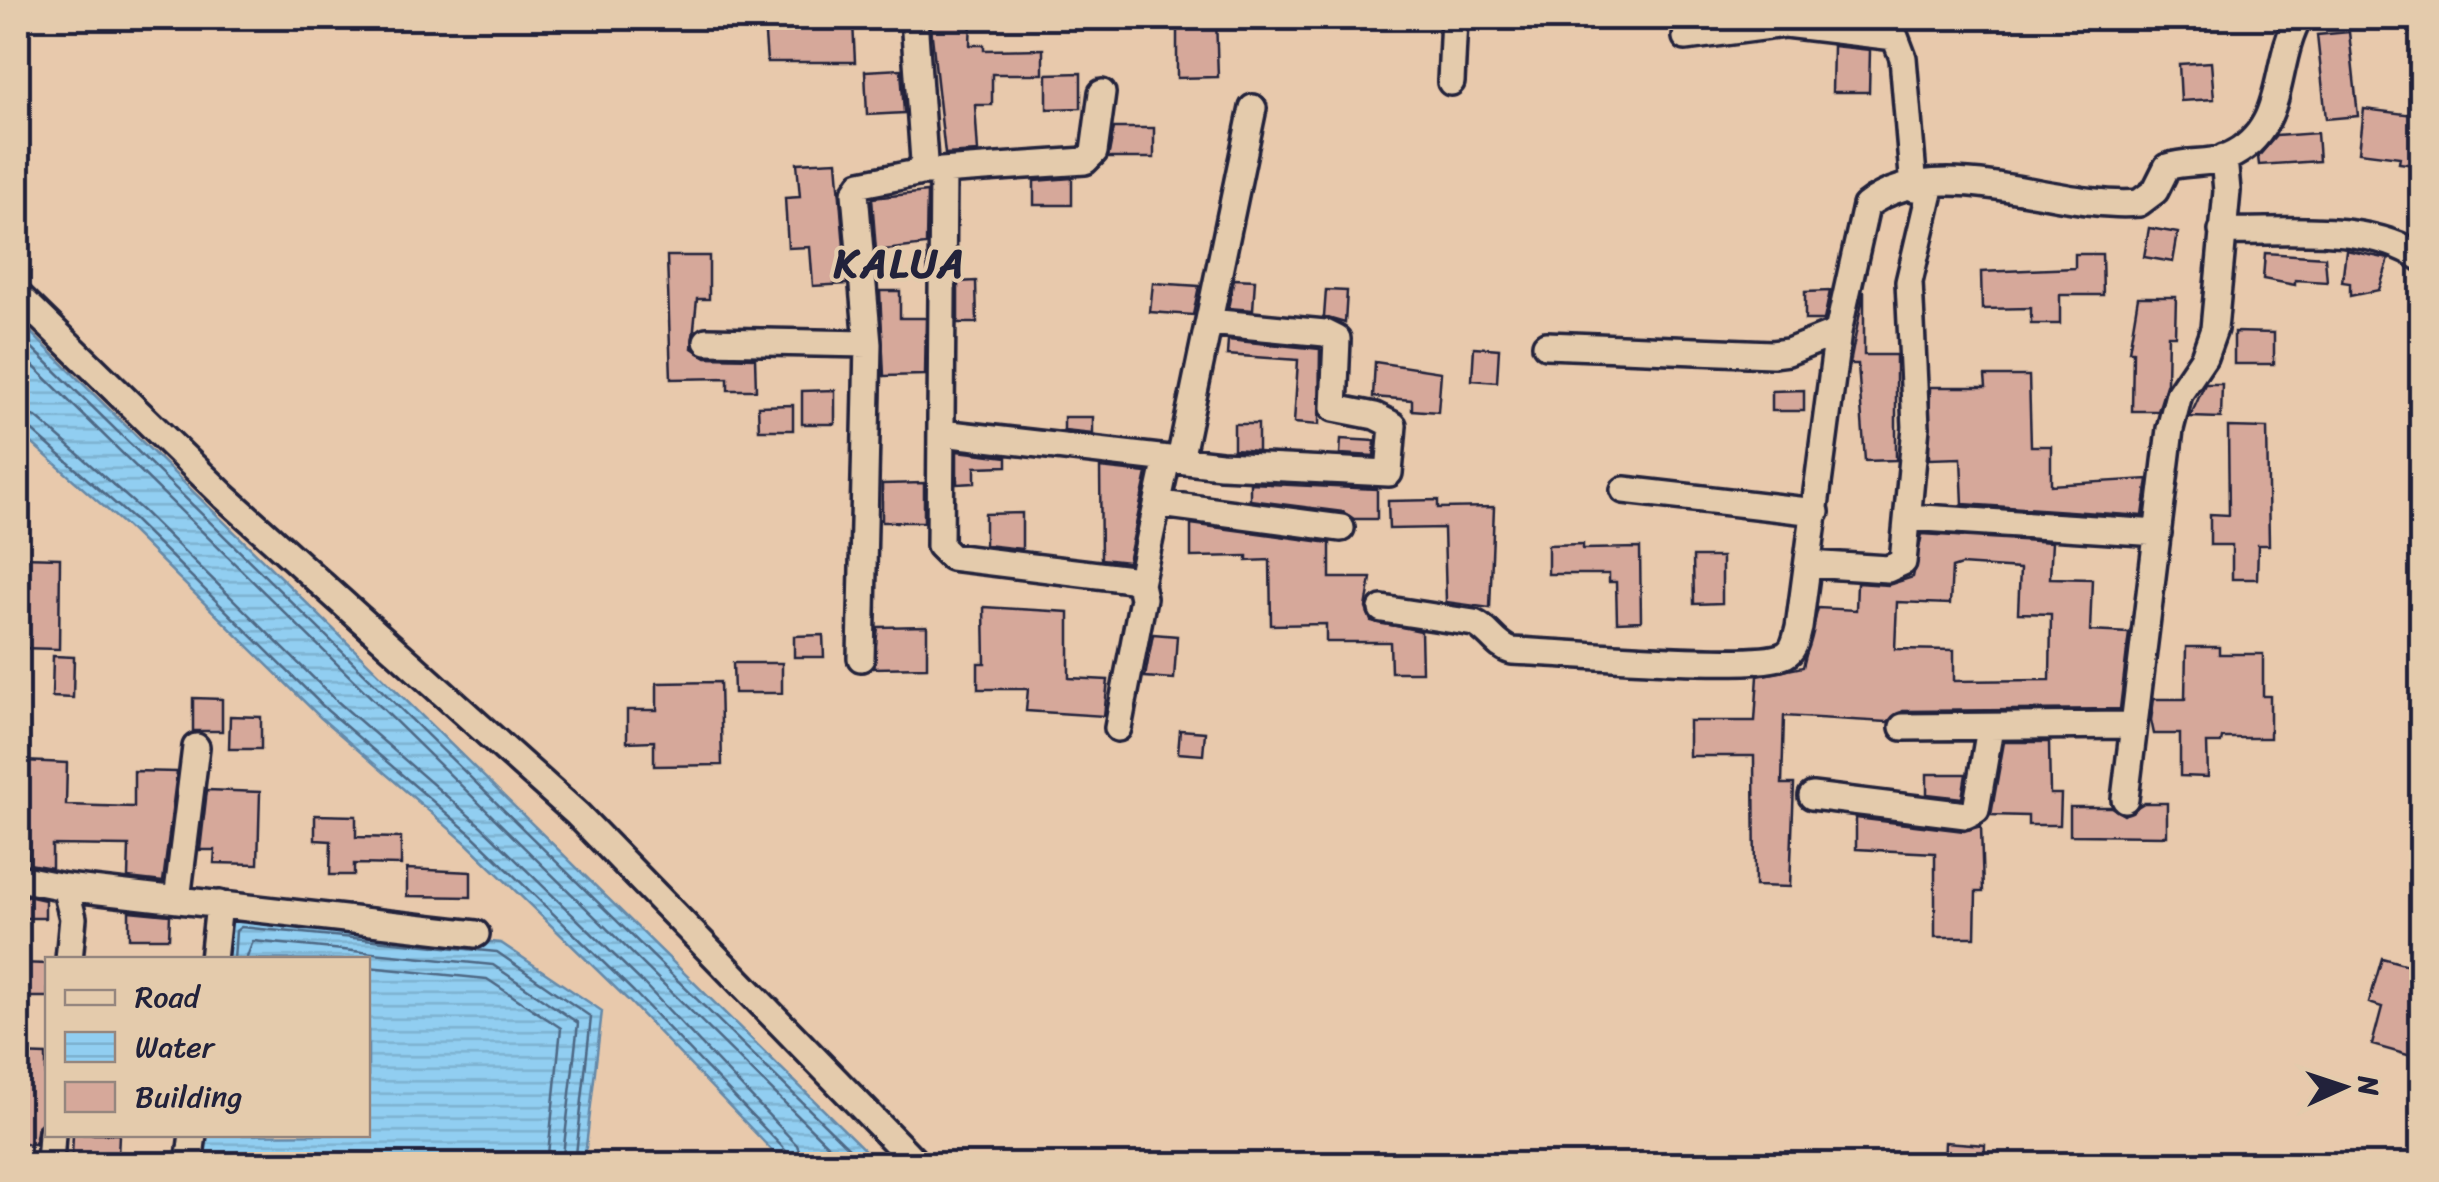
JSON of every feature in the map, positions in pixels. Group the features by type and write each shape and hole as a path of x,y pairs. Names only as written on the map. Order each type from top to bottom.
{"street":[{"path":"914,18 930,172 942,434 940,540 946,554 1131,579 1140,584"},
{"path":"1451,82 1454,18"},
{"path":"1382,609 1474,623 1486,628 1500,648 1512,650 1773,659 1793,648 1816,512 1838,332 1866,206 1875,199 1955,181 2129,204 2147,200 2167,167 2224,158 2242,149 2270,117 2300,18"},
{"path":"1686,37 1764,22 1895,37 1900,44 1923,186 1909,282 1916,428 1908,517 1899,566 1808,564"},
{"path":"861,658 868,344 855,193 860,184 930,172 1085,161 1094,152 1102,93"},
{"path":"1118,728 1142,598 1140,584 1209,322 1253,108"},
{"path":"2124,799 2178,394 2204,357 2214,328 2224,158"},
{"path":"2222,231 2371,236 2402,244 2422,258"},
{"path":"18,296 225,497 577,814 917,1164"},
{"path":"942,434 1174,460 1389,473 1392,425 1374,416 1334,408 1337,339 1324,333 1209,322"},
{"path":"1546,345 1772,354 1838,332"},
{"path":"707,341 868,344"},
{"path":"1624,490 1816,512"},
{"path":"1160,504 1342,528"},
{"path":"1908,517 2158,532"},
{"path":"1904,727 2134,726"},
{"path":"1812,796 1966,816 1976,810 1990,728"},
{"path":"177,900 196,746"},
{"path":"18,878 66,887 476,934"},
{"path":"66,887 73,918 69,957"},
{"path":"213,957 219,904"},
{"path":"50,1164 52,1137"},
{"path":"189,1164 192,1137"}],"water":[{"path":"18,320 879,1164 785,1164 627,999 465,842 321,718 127,527 18,431"},
{"path":"228,916 501,943 602,1011 584,1164 204,1164 207,1137 370,1137 370,957 224,957"}],"building":[{"path":"930,18 971,18 970,45 984,45 984,50 1043,49 1043,74 992,74 992,105 975,105 978,152 945,154"},
{"path":"1177,18 1216,18 1218,77 1177,78"},
{"path":"802,20 802,25 853,22 855,62 767,62 764,22"},
{"path":"2349,32 2358,116 2326,119 2317,35"},
{"path":"1833,46 1870,50 1869,92 1832,92"},
{"path":"2211,62 2214,99 2181,101 2179,64"},
{"path":"901,69 904,113 867,115 865,71"},
{"path":"1081,73 1081,108 1047,109 1047,74"},
{"path":"2364,109 2422,116 2422,166 2399,163 2400,157 2359,152"},
{"path":"1114,128 1154,128 1154,158 1108,158"},
{"path":"2317,133 2319,161 2259,165 2258,157 2276,136"},
{"path":"837,161 847,284 813,286 810,247 788,248 785,198 800,197 797,163"},
{"path":"1072,178 1072,205 1034,205 1034,181"},
{"path":"927,192 926,245 876,251 872,198"},
{"path":"2149,228 2178,233 2173,262 2144,257"},
{"path":"2346,250 2389,259 2379,290 2350,296 2350,283 2342,282"},
{"path":"2265,253 2325,257 2327,282 2295,280 2295,285 2263,279"},
{"path":"2075,254 2102,254 2103,295 2060,295 2060,324 2031,324 2031,308 1982,309 1981,272 2075,268"},
{"path":"667,256 709,256 709,299 697,299 692,348 706,357 755,358 756,390 728,390 728,378 671,379"},
{"path":"1234,279 1255,280 1253,310 1228,308"},
{"path":"976,281 977,323 958,323 958,282"},
{"path":"1153,283 1199,286 1193,315 1150,312"},
{"path":"1326,290 1347,291 1345,323 1324,317"},
{"path":"880,291 900,291 900,318 926,318 925,375 884,376"},
{"path":"1830,291 1824,320 1805,320 1805,292"},
{"path":"1864,291 1864,355 1896,355 1896,460 1865,461 1858,364 1850,364"},
{"path":"2138,297 2176,297 2175,335 2168,335 2167,382 2158,411 2132,411 2133,351 2129,351"},
{"path":"2234,332 2274,333 2274,364 2234,364"},
{"path":"1228,340 1320,349 1319,425 1294,423 1298,360 1227,355"},
{"path":"1474,347 1499,349 1497,382 1472,380"},
{"path":"1375,362 1441,372 1438,412 1412,410 1412,400 1373,397"},
{"path":"1985,376 2029,376 2031,446 2051,446 2051,485 2148,479 2143,516 1963,504 1961,458 1929,459 1930,387 1986,387"},
{"path":"2205,384 2222,384 2221,418 2190,417"},
{"path":"835,390 835,424 802,424 802,391"},
{"path":"1804,390 1804,411 1772,411 1772,391"},
{"path":"793,405 793,430 759,430 758,406"},
{"path":"1064,417 1093,417 1093,434 1064,431"},
{"path":"1234,424 1258,424 1258,451 1234,449"},
{"path":"2228,427 2267,428 2269,545 2258,545 2257,579 2232,579 2232,545 2210,545 2210,514 2229,515"},
{"path":"1341,439 1375,441 1374,456 1340,454"},
{"path":"957,451 1007,457 1007,466 975,467 975,483 957,484"},
{"path":"1100,468 1147,473 1128,562 1101,559"},
{"path":"924,483 924,522 882,522 882,484"},
{"path":"1250,483 1377,489 1377,519 1354,519 1343,512 1250,500"},
{"path":"1438,500 1438,508 1494,507 1490,608 1446,602 1444,528 1389,529 1388,501"},
{"path":"1022,513 1022,549 985,545 985,514"},
{"path":"1191,524 1330,543 1330,578 1371,578 1366,608 1371,621 1421,631 1422,672 1391,672 1390,642 1326,642 1326,624 1271,625 1270,560 1247,561 1247,556 1191,557"},
{"path":"1922,534 2052,542 2050,578 2092,579 2090,631 2129,633 2120,709 1903,711 1887,722 1784,716 1782,784 1794,784 1790,887 1755,886 1754,756 1689,756 1689,721 1755,721 1758,676 1803,667 1818,608 1856,610 1857,583 1888,585 1913,577","holes":["1961,565 2020,569 2018,613 2051,614 2050,680 1954,681 1954,650 1895,649 1897,602 1950,604 1952,568"]},
{"path":"1583,544 1583,549 1640,548 1641,621 1617,622 1616,582 1609,582 1609,574 1548,574 1548,545"},
{"path":"21,557 60,558 59,649 18,648"},
{"path":"1693,557 1722,557 1722,603 1694,604"},
{"path":"984,607 1069,612 1069,678 1108,680 1104,716 1026,711 1028,689 978,689 978,663 985,663"},
{"path":"927,626 927,667 873,668 878,627"},
{"path":"1153,634 1177,636 1174,679 1145,677"},
{"path":"823,635 824,657 794,657 794,636"},
{"path":"2186,647 2219,647 2219,654 2263,654 2263,696 2270,696 2270,738 2222,738 2221,743 2207,743 2208,777 2180,776 2180,734 2154,734 2151,720 2154,699 2185,699"},
{"path":"53,656 74,657 73,698 52,697"},
{"path":"733,663 782,663 782,693 734,693"},
{"path":"720,682 722,765 654,766 654,741 627,742 627,710 657,710 657,683"},
{"path":"193,698 222,699 222,731 193,731"},
{"path":"230,716 261,717 261,749 229,749"},
{"path":"1180,730 1205,732 1203,755 1178,753"},
{"path":"2004,742 2049,742 2050,794 2061,794 2060,825 2028,825 2028,816 1991,815"},
{"path":"24,761 67,763 66,805 134,807 134,771 177,772 163,882 128,878 129,846 52,845 52,868 29,864 30,843 18,843"},
{"path":"1927,774 1966,774 1962,798 1927,794"},
{"path":"207,790 260,792 258,864 214,863 215,850 200,850"},
{"path":"2144,803 2167,803 2167,836 2070,835 2070,807 2111,807 2124,815"},
{"path":"315,815 356,816 356,837 401,838 401,865 354,864 354,875 330,875 331,841 315,840"},
{"path":"1856,818 1964,831 1981,826 1983,892 1976,892 1975,937 1935,937 1935,853 1856,849"},
{"path":"407,869 471,872 471,897 407,896"},
{"path":"18,894 45,900 45,918 18,918"},
{"path":"129,911 170,915 169,938 129,938"},
{"path":"2382,958 2422,969 2422,1059 2372,1045 2382,1007 2369,1003"},
{"path":"18,963 45,964 45,997 18,997"},
{"path":"18,1054 45,1055 45,1120 38,1126 35,1144 18,1144"},
{"path":"73,1137 119,1137 118,1157 72,1156"},
{"path":"1945,1142 1985,1145 1984,1164 1944,1164"}],"district":[{"name":"KALUA","path":"900,263"}]}
